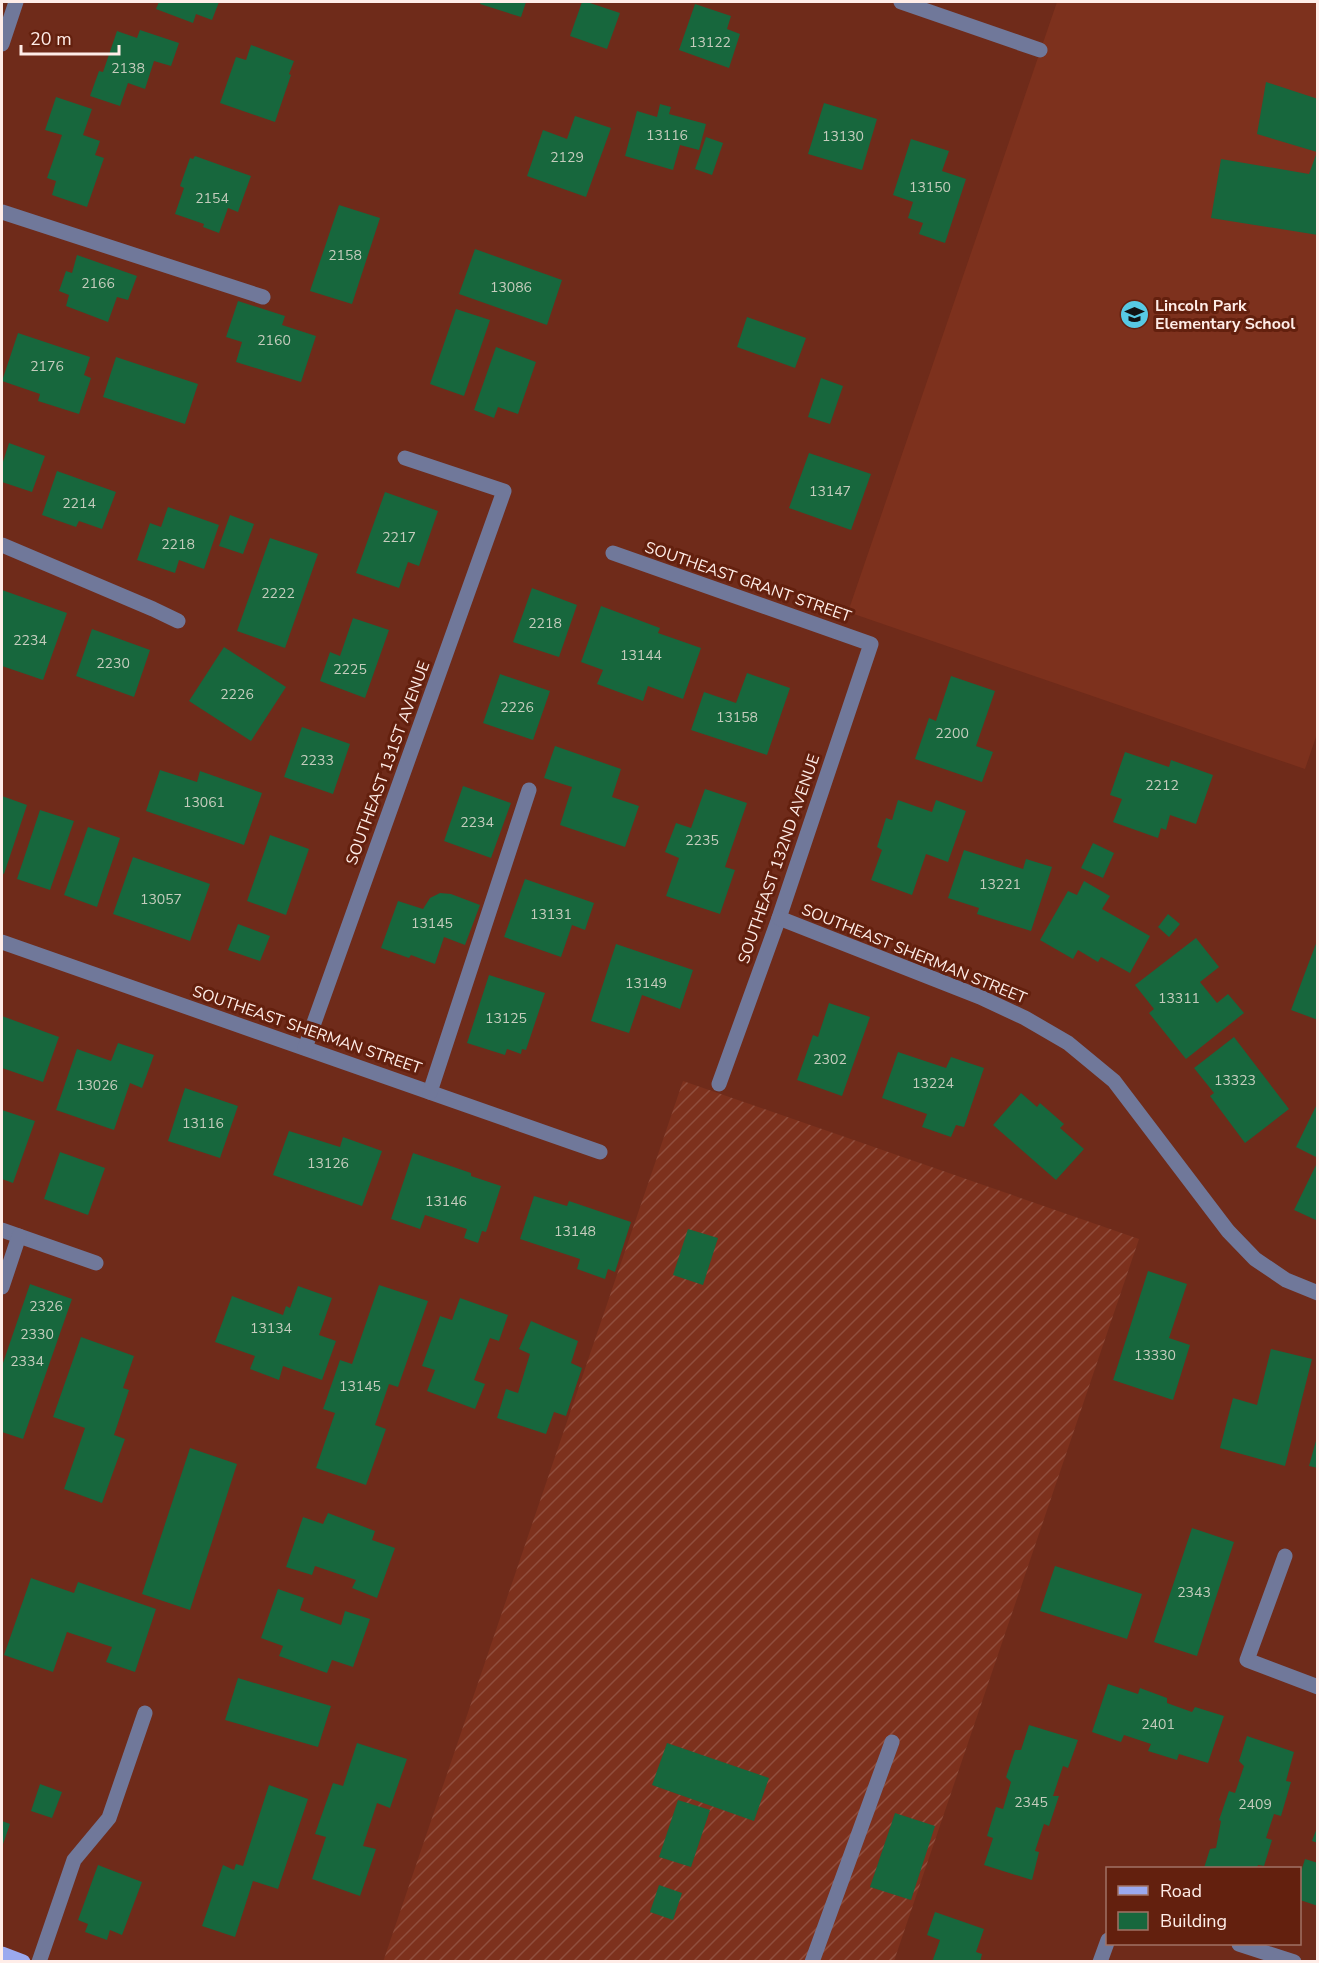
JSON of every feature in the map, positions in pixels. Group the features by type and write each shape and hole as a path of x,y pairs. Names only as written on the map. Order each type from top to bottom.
{"main road":[{"path":"2,1954 23,1962"}],"street":[{"path":"2,44 16,2"},
{"path":"901,2 1040,50"},
{"path":"2,212 263,297"},
{"name":"SOUTHEAST 131ST AVENUE","path":"305,1048 504,491 405,458"},
{"path":"2,545 178,621"},
{"name":"SOUTHEAST GRANT STREET","path":"613,553 871,644"},
{"name":"SOUTHEAST 132ND AVENUE","path":"719,1084 779,918 871,644"},
{"path":"430,1092 529,790"},
{"name":"SOUTHEAST SHERMAN STREET","path":"779,918 980,997 1025,1018 1068,1043 1114,1081 1228,1231 1255,1259 1286,1280 1317,1293"},
{"name":"SOUTHEAST SHERMAN STREET","path":"2,942 600,1152"},
{"path":"2,1230 96,1263"},
{"path":"2,1287 19,1236"},
{"path":"1285,1556 1247,1660 1317,1687"},
{"path":"39,1962 74,1860 109,1818 146,1713"},
{"path":"812,1962 892,1742"},
{"path":"1100,1962 1106,1943"},
{"path":"1242,1945 1294,1962"}],"shaded area":[{"name":"Lincoln Park Elementary School","path":"1057,2 1317,2 1318,731 1305,769 848,612"},
{"path":"683,1081 1139,1239 894,1961 383,1962"}],"building":[{"path":"159,2 219,2 212,20 196,14 193,23 156,9"},
{"path":"481,2 526,2 521,17 480,4"},
{"path":"582,2 620,13 607,49 570,36"},
{"path":"695,4 731,16 727,29 740,34 729,68 679,50"},
{"path":"140,30 179,43 171,66 154,61 145,89 128,83 120,106 90,96 99,71 103,72 117,31 137,38"},
{"path":"251,45 294,61 275,122 220,103 236,57 246,60"},
{"path":"1266,82 1318,99 1318,235 1211,218 1221,159 1309,174 1317,152 1257,134"},
{"path":"56,97 92,109 83,135 100,141 95,155 104,158 87,207 52,195 56,181 47,178 62,135 45,130"},
{"path":"824,103 877,119 862,170 808,154"},
{"path":"660,104 671,107 669,114 706,124 699,150 680,145 673,170 625,156 637,111 657,117"},
{"path":"575,116 611,128 586,197 527,176 543,130 567,139"},
{"path":"706,137 723,143 712,175 695,169"},
{"path":"911,139 949,151 942,171 966,179 945,243 919,234 923,223 908,218 913,202 893,195"},
{"path":"195,156 251,176 238,212 228,208 219,233 203,227 204,224 175,214 184,188 180,186 190,158 193,159"},
{"path":"339,205 380,218 352,304 310,291"},
{"path":"475,249 562,280 547,325 459,294"},
{"path":"77,255 137,276 128,300 117,297 108,322 66,306 69,295 59,291 66,271 72,273"},
{"path":"238,301 285,316 282,325 316,336 301,382 236,362 242,342 226,337"},
{"path":"456,309 490,320 464,396 430,384"},
{"path":"747,317 806,338 795,368 737,347"},
{"path":"18,333 90,357 84,375 91,378 79,414 38,401 40,394 2,381"},
{"path":"496,347 536,362 518,414 498,407 494,418 474,410"},
{"path":"116,357 198,384 185,424 103,397"},
{"path":"821,378 843,386 830,424 808,417"},
{"path":"9,443 45,456 32,492 2,482 2,465"},
{"path":"809,453 871,474 851,530 789,508"},
{"path":"57,471 116,492 102,529 79,521 76,527 42,515"},
{"path":"385,492 438,511 419,566 408,562 399,588 356,573"},
{"path":"168,507 219,525 204,569 179,560 175,573 137,560 150,523 161,527"},
{"path":"230,515 254,524 243,554 219,546"},
{"path":"270,538 318,554 285,648 237,631"},
{"path":"532,588 577,605 559,657 513,642"},
{"path":"2,590 67,613 43,680 2,666"},
{"path":"601,606 660,628 658,633 701,648 683,699 648,686 643,701 597,684 603,670 581,662"},
{"path":"353,618 389,630 365,698 320,681 330,652 340,656"},
{"path":"92,629 150,650 134,697 76,676"},
{"path":"224,647 286,687 251,741 189,701"},
{"path":"747,673 790,688 767,755 691,730 704,692 736,703"},
{"path":"500,674 550,691 533,740 483,723"},
{"path":"951,676 995,691 976,746 993,752 982,782 915,759 929,718 936,721"},
{"path":"302,727 350,744 333,794 284,777"},
{"path":"555,746 621,769 612,797 639,806 625,847 560,825 572,787 544,778"},
{"path":"1125,752 1169,767 1171,760 1213,775 1196,824 1170,815 1166,830 1161,828 1158,838 1113,822 1122,799 1110,795"},
{"path":"160,770 197,782 200,771 262,793 244,845 146,811"},
{"path":"463,786 511,803 491,858 444,841"},
{"path":"705,789 747,803 725,867 735,870 720,914 666,896 679,858 665,852 676,823 691,828"},
{"path":"2,796 27,805 4,874 2,873"},
{"path":"898,800 932,812 936,800 966,811 948,862 926,854 912,895 871,880 882,850 877,847 886,818 892,820"},
{"path":"40,810 74,821 50,890 17,879"},
{"path":"88,827 120,838 97,907 64,895"},
{"path":"270,835 309,849 286,915 247,901"},
{"path":"1093,843 1114,853 1103,878 1081,868"},
{"path":"964,850 1023,869 1026,859 1052,867 1031,931 977,914 979,908 948,898"},
{"path":"133,857 210,884 190,941 113,914"},
{"path":"525,879 594,903 585,930 572,925 561,957 504,937"},
{"path":"1084,881 1110,896 1102,909 1150,936 1130,973 1101,957 1098,962 1078,950 1073,959 1040,940 1068,891 1077,895"},
{"path":"440,893 451,894 480,905 465,945 444,937 435,964 411,955 409,958 381,948 398,901 423,909 430,898"},
{"path":"1168,914 1180,924 1169,937 1158,927"},
{"path":"238,924 270,936 260,961 228,950"},
{"path":"1196,938 1219,967 1200,982 1217,1003 1228,994 1244,1013 1186,1059 1149,1013 1154,1009 1135,985"},
{"path":"1318,941 1318,1020 1291,1010"},
{"path":"616,944 693,970 680,1009 642,995 629,1033 591,1021"},
{"path":"489,975 545,993 526,1050 522,1049 521,1054 507,1049 505,1055 467,1043"},
{"path":"829,1003 870,1017 842,1096 797,1080 813,1035 818,1037"},
{"path":"2,1016 59,1037 43,1082 2,1068"},
{"path":"1234,1037 1289,1109 1245,1143 1210,1096 1214,1093 1194,1068"},
{"path":"118,1043 154,1055 142,1088 130,1083 114,1130 56,1110 77,1049 111,1061"},
{"path":"898,1052 946,1068 951,1057 984,1068 964,1127 956,1125 951,1137 922,1127 927,1114 882,1098"},
{"path":"185,1088 238,1106 220,1158 168,1141"},
{"path":"1021,1093 1037,1107 1040,1103 1064,1124 1060,1128 1084,1149 1056,1180 993,1125"},
{"path":"1318,1102 1318,1158 1296,1147"},
{"path":"2,1110 35,1121 13,1183 2,1179"},
{"path":"289,1131 340,1147 343,1137 382,1151 362,1206 273,1175"},
{"path":"60,1152 105,1168 88,1215 44,1199"},
{"path":"413,1153 501,1186 486,1232 482,1231 478,1243 464,1238 467,1229 425,1215 420,1229 391,1219"},
{"path":"1318,1161 1318,1221 1294,1210"},
{"path":"534,1196 567,1206 569,1201 631,1222 615,1272 608,1269 605,1279 577,1269 580,1259 520,1239"},
{"path":"688,1229 718,1238 703,1285 673,1275"},
{"path":"1148,1271 1187,1284 1169,1338 1190,1345 1173,1400 1113,1380"},
{"path":"30,1284 72,1299 23,1439 2,1432 2,1366"},
{"path":"379,1285 428,1301 398,1387 389,1384 375,1425 386,1429 366,1485 316,1468 335,1413 323,1409 340,1360 352,1364"},
{"path":"298,1286 332,1298 319,1335 336,1341 322,1380 283,1366 279,1380 250,1369 255,1356 215,1342 232,1296 283,1315 286,1306 290,1308"},
{"path":"460,1298 508,1315 499,1341 490,1338 474,1380 485,1384 475,1409 427,1391 435,1370 422,1366 440,1316 452,1320"},
{"path":"531,1321 578,1341 571,1363 582,1368 566,1416 554,1412 546,1434 497,1418 506,1389 518,1393 530,1354 519,1349"},
{"path":"81,1337 134,1356 123,1388 129,1390 114,1435 125,1439 102,1503 64,1489 85,1428 53,1417"},
{"path":"1271,1349 1312,1359 1285,1466 1220,1448 1233,1398 1257,1405"},
{"path":"1318,1437 1318,1468 1309,1466"},
{"path":"190,1448 237,1464 190,1610 142,1594"},
{"path":"328,1513 375,1531 372,1540 395,1548 377,1598 352,1588 356,1580 315,1566 312,1575 286,1567 303,1517 323,1524"},
{"path":"1192,1528 1234,1542 1197,1656 1154,1642"},
{"path":"1055,1566 1142,1594 1127,1639 1040,1611"},
{"path":"31,1578 74,1593 78,1582 156,1609 135,1672 106,1662 112,1647 67,1632 53,1672 4,1655"},
{"path":"278,1589 304,1598 300,1610 341,1625 345,1611 370,1619 353,1667 332,1660 327,1673 279,1656 283,1646 261,1638"},
{"path":"238,1678 331,1706 318,1747 225,1720"},
{"path":"1108,1684 1138,1694 1140,1688 1167,1698 1167,1703 1192,1712 1195,1707 1224,1716 1208,1763 1179,1754 1177,1760 1148,1751 1151,1744 1124,1735 1121,1742 1092,1732"},
{"path":"1029,1725 1078,1740 1068,1768 1063,1766 1053,1796 1059,1796 1049,1826 1044,1824 1035,1851 1039,1852 1032,1880 984,1865 993,1838 987,1836 996,1807 1003,1809 1011,1782 1006,1777 1015,1750 1021,1750"},
{"path":"1247,1736 1294,1752 1286,1781 1291,1782 1281,1816 1274,1814 1266,1838 1272,1840 1264,1866 1204,1867 1210,1849 1216,1848 1221,1821 1219,1820 1229,1791 1235,1793 1244,1766 1239,1761"},
{"path":"357,1743 407,1759 390,1808 377,1803 363,1846 376,1849 360,1896 312,1879 326,1837 315,1834 333,1783 343,1786"},
{"path":"667,1743 769,1778 754,1821 652,1785"},
{"path":"40,1784 62,1792 52,1818 31,1811"},
{"path":"269,1785 308,1799 278,1889 253,1881 235,1937 202,1926 223,1865 234,1870 236,1864 243,1866"},
{"path":"678,1800 710,1810 691,1867 659,1857"},
{"path":"895,1813 935,1826 911,1900 870,1887"},
{"path":"2,1821 10,1824 2,1847"},
{"path":"1318,1825 1318,1843 1312,1841"},
{"path":"1305,1859 1318,1863 1318,1906 1301,1900 1301,1872"},
{"path":"98,1865 142,1882 122,1935 110,1930 107,1940 85,1932 88,1924 78,1920"},
{"path":"659,1885 682,1893 673,1920 650,1912"},
{"path":"935,1912 984,1929 976,1952 982,1954 980,1962 932,1962 940,1940 927,1935"}],"place":[{"name":"Lincoln Park Elementary School","path":"1134,315"}]}
